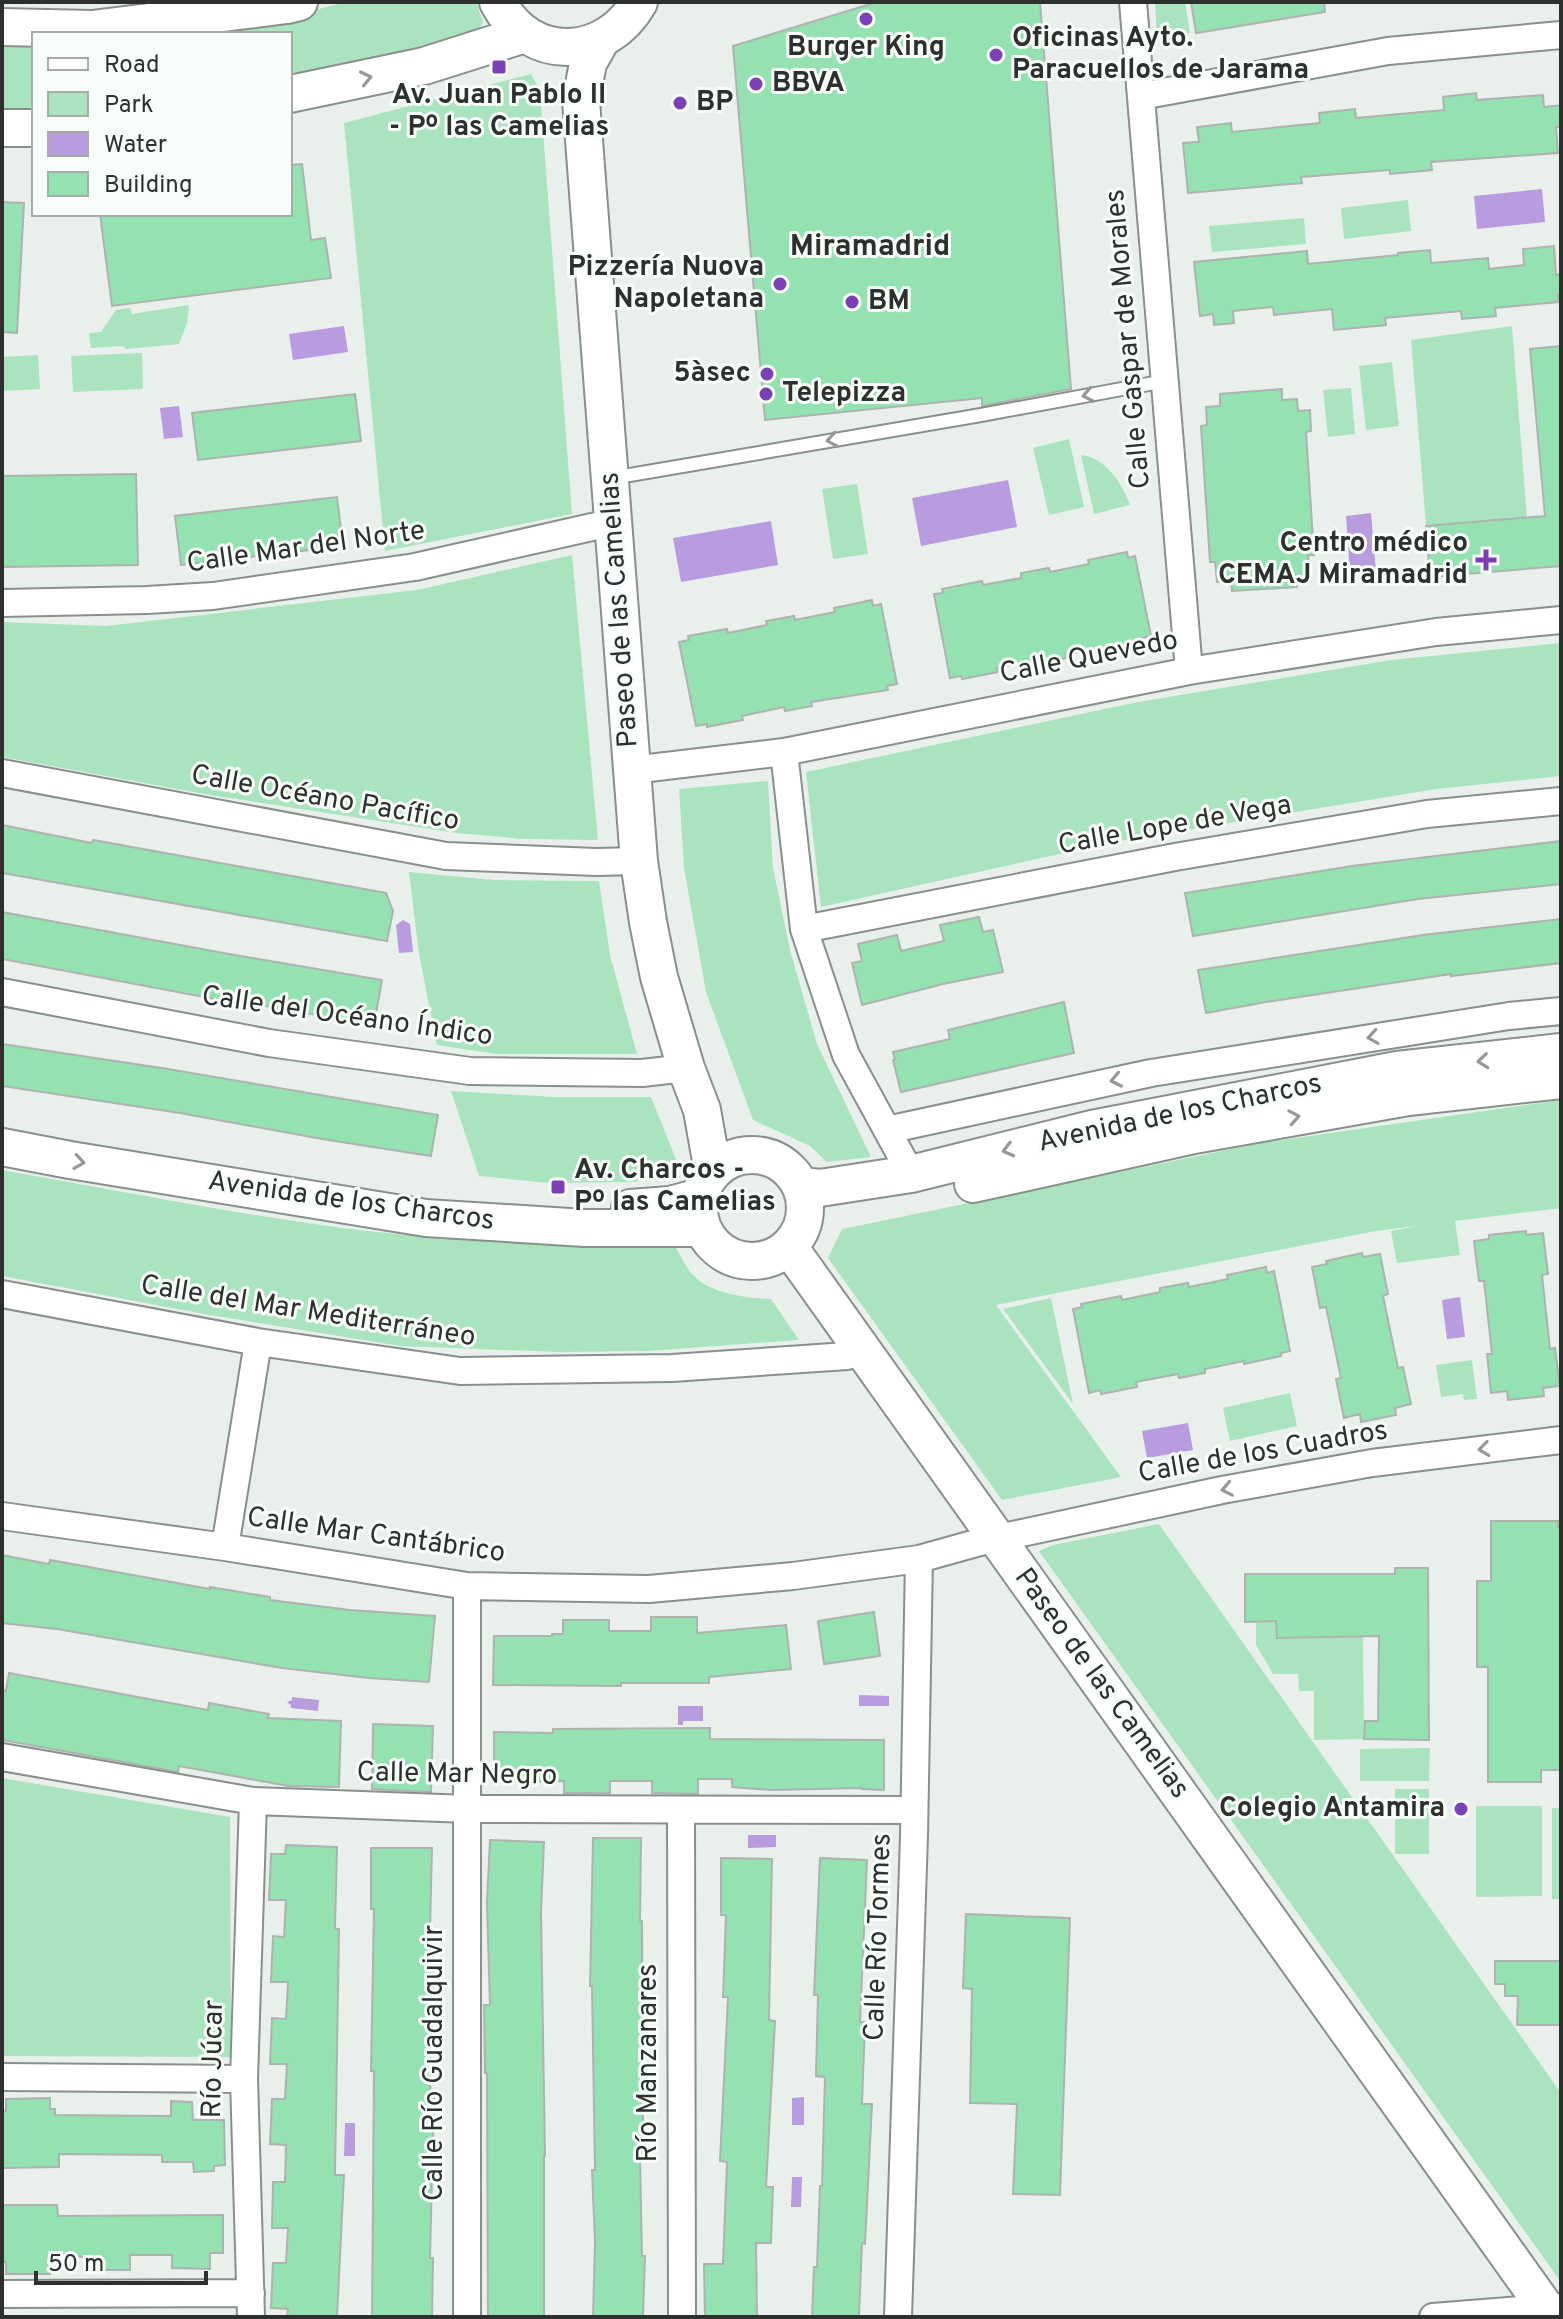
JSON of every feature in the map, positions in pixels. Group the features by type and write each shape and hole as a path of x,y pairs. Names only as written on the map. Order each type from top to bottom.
{"street":[{"path":"2,27 92,29 299,2"},
{"name":"Paseo de las Camelias","path":"498,2 506,16 564,62 581,101"},
{"path":"292,94 534,39 562,47 582,46 618,30 639,2"},
{"name":"Calle Gaspar de Morales","path":"1133,2 1189,671"},
{"path":"1141,96 1388,51 1561,35"},
{"name":"Paseo de las Camelias","path":"601,40 588,63 581,101 639,861 659,977 702,1110 714,1188"},
{"path":"2,128 32,128"},
{"name":"Calle Mar del Norte","path":"2,603 213,596 415,567 614,522"},
{"name":"Calle Quevedo","path":"632,770 784,752 1189,671 1436,632 1561,620"},
{"path":"784,752 804,929 846,1055 911,1174"},
{"name":"Calle Océano Pacífico","path":"2,773 446,856 639,861"},
{"name":"Calle Lope de Vega","path":"804,929 1191,854 1427,814 1561,801"},
{"name":"Calle del Océano Índico","path":"2,992 269,1043 470,1071 642,1073 686,1068"},
{"name":"Avenida de los Charcos","path":"887,1130 1151,1073 1494,1018 1561,1011"},
{"name":"Avenida de los Charcos","path":"803,1199 820,1188 911,1174 1092,1129 1397,1070 1561,1052"},
{"name":"Avenida de los Charcos","path":"803,1199 921,1196 1194,1135 1393,1099 1561,1080"},
{"name":"Avenida de los Charcos","path":"2,1123 430,1196 641,1208 670,1205 714,1188"},
{"name":"Avenida de los Charcos","path":"2,1147 426,1218 585,1228 714,1188"},
{"path":"766,1157 792,1173 803,1199 800,1233 782,1252 750,1262 733,1259 709,1241 714,1188 766,1157"},
{"name":"Paseo de las Camelias","path":"782,1252 847,1356 989,1541"},
{"name":"Paseo de las Camelias","path":"782,1252 1543,2311"},
{"name":"Calle del Mar Mediterráneo","path":"2,1294 258,1342 460,1371 672,1368 847,1356"},
{"path":"225,1547 258,1342"},
{"name":"Calle de los Cuadros","path":"989,1541 1222,1490 1372,1463 1561,1440"},
{"name":"Calle Mar Cantábrico","path":"2,1516 225,1547 467,1586 649,1589 793,1576 919,1559 989,1541"},
{"name":"Calle Río Tormes","path":"898,2317 919,1559"},
{"name":"Calle Río Guadalquivir","path":"467,1586 467,2317"},
{"name":"Calle Mar Negro","path":"2,1757 253,1801 468,1809 914,1810"},
{"name":"Río Júcar","path":"251,2305 244,2079 253,1801"},
{"name":"Río Manzanares","path":"681,1810 682,2317"},
{"path":"2,2077 244,2079"},
{"path":"2,2294 251,2305"},
{"path":"1433,2317 1543,2311"}],"lane":[{"path":"610,478 1165,381"}],"green space":[{"path":"346,2 476,2 483,22 476,35 292,84 292,32 193,32"},
{"path":"1155,2 1185,2 1190,33 1157,38"},
{"path":"2,44 32,44 32,112 2,113"},
{"path":"531,74 540,91 572,514 385,551 344,123"},
{"path":"1408,200 1411,231 1344,239 1341,208"},
{"path":"1304,218 1306,244 1212,252 1209,226"},
{"path":"189,305 187,323 179,344 126,349 123,346 91,348 89,333 101,332 116,310 130,308 132,314"},
{"path":"1512,326 1527,518 1426,526 1411,340"},
{"path":"142,353 143,389 73,392 71,356"},
{"path":"38,355 40,389 2,391 2,357"},
{"path":"1392,362 1399,426 1366,430 1359,366"},
{"path":"1351,388 1355,434 1328,437 1323,390"},
{"path":"1069,439 1084,507 1049,515 1033,448"},
{"path":"1081,455 1098,461 1112,473 1130,505 1094,514"},
{"path":"857,484 868,554 833,559 822,489"},
{"path":"572,555 598,840 523,839 456,833 204,794 2,757 2,622 106,626 417,590"},
{"path":"1561,643 1561,776 1436,789 1114,842 821,907 806,772 1133,703 1391,660"},
{"path":"768,781 773,868 790,950 817,1044 871,1157 827,1162 810,1146 753,1120 706,992 684,868 679,789"},
{"path":"409,872 493,880 599,881 610,955 637,1054 497,1054 437,1045 419,954"},
{"path":"451,1091 555,1097 651,1097 680,1169 662,1180 624,1182 549,1183 479,1176"},
{"path":"1561,1100 1561,1208 1455,1221 1460,1255 1397,1263 1391,1231 1417,1226 1376,1231 996,1305 1121,1477 1002,1500 828,1258 842,1229 1261,1143"},
{"path":"2,1170 215,1208 384,1233 467,1240 676,1248 690,1272 709,1287 740,1296 771,1299 799,1340 648,1351 559,1352 400,1346 204,1314 2,1276"},
{"path":"1051,1298 1073,1404 1003,1309"},
{"path":"1472,1360 1477,1399 1464,1400 1463,1394 1441,1397 1436,1365"},
{"path":"1290,1393 1297,1426 1230,1441 1223,1408"},
{"path":"1159,1524 1561,2093 1561,2282 1039,1551 1053,1545"},
{"path":"1256,1621 1276,1621 1277,1638 1363,1636 1364,1739 1314,1740 1314,1691 1299,1691 1298,1674 1273,1674 1256,1645"},
{"path":"1430,1748 1429,1781 1360,1781 1360,1749"},
{"path":"2,1778 230,1817 231,2057 2,2056"},
{"path":"1395,1789 1429,1789 1429,1854 1395,1854"},
{"path":"1476,1806 1542,1806 1542,1896 1476,1897"},
{"path":"1552,1808 1561,1808 1561,1899 1552,1899"}],"water":[{"path":"1542,189 1545,222 1477,229 1474,196"},
{"path":"344,326 348,352 293,360 289,334"},
{"path":"179,406 183,437 164,439 160,408"},
{"path":"1008,480 1017,527 921,546 912,498"},
{"path":"1371,513 1376,571 1350,573 1346,516"},
{"path":"771,521 778,565 681,582 673,538"},
{"path":"403,920 410,924 413,952 399,953 396,925"},
{"path":"1460,1297 1465,1337 1447,1339 1442,1300"},
{"path":"1188,1423 1193,1450 1147,1458 1142,1431"},
{"path":"859,1695 889,1696 889,1706 859,1706"},
{"path":"292,1697 319,1700 318,1711 291,1708 287,1702"},
{"path":"678,1706 703,1706 703,1721 683,1721 683,1725 678,1725"},
{"path":"748,1835 776,1835 776,1847 748,1848"},
{"path":"804,2097 804,2125 792,2125 792,2098"},
{"path":"345,2123 355,2123 355,2156 344,2156"},
{"path":"792,2177 802,2177 801,2207 791,2207"}],"building":[{"name":"Miramadrid","path":"877,2 1040,2 1071,389 982,406 982,398 765,420 733,46"},
{"path":"1191,2 1324,2 1325,12 1196,33"},
{"path":"1476,93 1477,100 1543,95 1544,107 1561,105 1561,127 1556,127 1558,153 1431,162 1432,170 1301,177 1302,183 1188,193 1183,143 1199,142 1197,127 1231,123 1232,132 1320,123 1319,113 1355,109 1356,118 1444,110 1443,97"},
{"path":"302,164 311,240 325,238 331,278 112,306 100,216 292,216 292,165"},
{"path":"2,202 24,203 17,333 2,332"},
{"path":"1554,246 1556,275 1561,274 1558,302 1495,308 1496,316 1462,319 1461,311 1385,318 1386,325 1334,330 1332,309 1274,315 1273,307 1233,311 1234,323 1214,325 1213,314 1200,316 1194,262 1307,251 1308,264 1430,250 1431,263 1488,258 1489,269 1524,265 1523,249"},
{"path":"1561,346 1561,566 1430,577 1426,526 1545,516 1530,349"},
{"path":"1282,389 1282,400 1297,399 1298,411 1310,410 1311,431 1306,432 1314,555 1308,555 1310,574 1296,575 1297,587 1232,591 1231,581 1217,582 1215,562 1210,562 1201,426 1207,425 1206,407 1220,406 1220,394"},
{"path":"355,394 361,441 198,460 192,413"},
{"path":"136,474 138,565 2,567 2,476"},
{"path":"337,497 343,546 181,565 175,516"},
{"path":"1127,552 1128,558 1135,556 1151,636 1142,638 1142,642 1066,654 1066,658 1040,663 1039,659 997,668 998,672 962,679 961,676 950,678 934,594 943,593 942,589 982,581 983,585 1021,578 1021,573 1049,568 1050,572 1089,564 1088,560"},
{"path":"872,600 873,606 881,604 897,684 887,686 888,690 811,702 812,706 785,711 784,707 742,716 743,720 696,726 679,642 689,640 688,636 727,629 728,633 794,616 795,620"},
{"path":"2,825 386,893 393,911 387,941 2,873"},
{"path":"1561,841 1561,884 1418,899 1193,936 1185,893 1352,866"},
{"path":"2,912 382,980 374,1025 230,1002 2,959"},
{"path":"979,917 983,932 993,930 1003,972 862,1005 852,963 862,961 858,944 897,935 901,951 944,941 940,925"},
{"path":"1561,919 1561,963 1451,974 1206,1013 1198,970 1423,935"},
{"path":"1064,1002 1074,1053 901,1092 893,1052 950,1039 948,1030"},
{"path":"2,1044 438,1115 431,1156 2,1086"},
{"path":"1526,1231 1526,1235 1543,1233 1548,1274 1542,1275 1550,1349 1555,1348 1560,1386 1543,1388 1544,1396 1508,1400 1507,1391 1491,1393 1487,1354 1492,1354 1484,1281 1479,1281 1474,1241 1489,1239 1489,1235"},
{"path":"1362,1253 1363,1257 1380,1254 1388,1294 1383,1296 1398,1368 1403,1367 1411,1404 1395,1408 1396,1415 1361,1422 1360,1414 1344,1418 1336,1379 1341,1378 1326,1307 1320,1308 1312,1267"},
{"path":"1266,1267 1267,1273 1274,1271 1290,1351 1244,1364 1244,1361 1205,1369 1205,1373 1179,1378 1178,1374 1136,1382 1137,1387 1101,1394 1100,1390 1089,1393 1073,1309 1082,1307 1081,1304 1121,1296 1122,1300 1160,1292 1160,1288 1188,1283 1189,1287 1228,1279 1227,1275"},
{"path":"1491,1521 1558,1521 1558,1527 1561,1527 1561,1770 1541,1770 1541,1782 1488,1782 1488,1667 1477,1667 1477,1581 1491,1581"},
{"path":"2,1555 49,1564 50,1560 270,1597 270,1600 435,1616 429,1682 282,1668 57,1629 2,1623"},
{"path":"1395,1568 1428,1568 1429,1740 1364,1739 1365,1721 1378,1721 1379,1636 1277,1638 1276,1621 1245,1622 1245,1574 1395,1574"},
{"path":"874,1612 880,1656 824,1664 818,1621"},
{"path":"651,1617 697,1617 697,1633 786,1625 791,1669 709,1677 709,1683 493,1685 494,1636 563,1634 563,1620 609,1620 609,1631 651,1631"},
{"path":"9,1673 208,1710 209,1703 269,1714 268,1718 341,1721 339,1787 288,1786 179,1766 178,1772 2,1740 2,1690 6,1691"},
{"path":"373,1724 433,1726 431,1792 372,1789"},
{"path":"710,1728 710,1739 884,1740 884,1790 772,1790 732,1787 732,1779 698,1779 698,1794 652,1793 652,1781 610,1781 610,1793 564,1793 564,1781 494,1782 494,1732"},
{"path":"593,1838 641,1838 643,2317 593,2317 595,2242 592,2170 595,2170 590,1986"},
{"path":"490,1840 544,1842 541,1912 544,2317 488,2317 484,2005 490,2005 487,1903"},
{"path":"286,1845 337,1847 335,1929 339,1929 335,2175 344,2175 337,2317 287,2317 288,2309 271,2308 273,2263 286,2263 288,2228 272,2228 273,2182 285,2182 286,2145 270,2144 272,2099 285,2099 287,2064 270,2064 272,2018 286,2019 288,1982 271,1982 273,1936 284,1937 286,1900 269,1900 271,1854 285,1854"},
{"path":"371,1848 432,1848 430,1929 435,1929 430,2095 434,2095 430,2258 433,2258 432,2317 372,2317 374,1909 371,1909"},
{"path":"721,1858 772,1859 769,2020 775,2021 766,2187 773,2187 771,2243 756,2243 757,2317 705,2317 704,2264 723,2264 727,2162 720,2161 728,1997 723,1997 726,1915 721,1915"},
{"path":"820,1858 867,1860 860,2022 865,2022 862,2104 872,2104 859,2317 812,2317 822,2186 825,2077 816,2076 818,1995 814,1995"},
{"path":"966,1914 1070,1918 1060,2195 1013,2194 1017,2104 970,2103 972,1989 963,1988"},
{"path":"1495,1961 1561,1961 1561,2025 1517,2025 1518,1996 1505,1996 1505,1984 1495,1984"},
{"path":"50,2098 50,2109 55,2109 55,2115 171,2116 171,2101 192,2102 193,2120 224,2120 225,2165 214,2166 214,2171 194,2172 193,2162 162,2162 162,2155 59,2154 59,2167 2,2168 2,2111 6,2111 6,2099"},
{"path":"2,2205 57,2205 58,2216 223,2215 223,2253 210,2253 210,2269 172,2268 172,2255 130,2255 130,2270 92,2270 92,2257 55,2256 55,2263 50,2263 50,2274 6,2274 6,2262 2,2262"}],"place":[{"name":"Burger King","path":"866,19"},
{"name":"Oficinas Ayto. Paracuellos de Jarama","path":"996,55"},
{"name":"Av. Juan Pablo II - Pº las Camelias","path":"499,67"},
{"name":"BBVA","path":"756,84"},
{"name":"BP","path":"680,103"},
{"name":"Pizzería Nuova Napoletana","path":"780,284"},
{"name":"BM","path":"852,302"},
{"name":"5àsec","path":"767,374"},
{"name":"Telepizza","path":"766,394"},
{"name":"Centro médico CEMAJ Miramadrid","path":"1486,560"},
{"name":"Av. Charcos - Pº las Camelias","path":"558,1187"},
{"name":"Colegio Antamira","path":"1461,1809"}],"district":[{"name":"Miramadrid","path":"870,247"}]}
